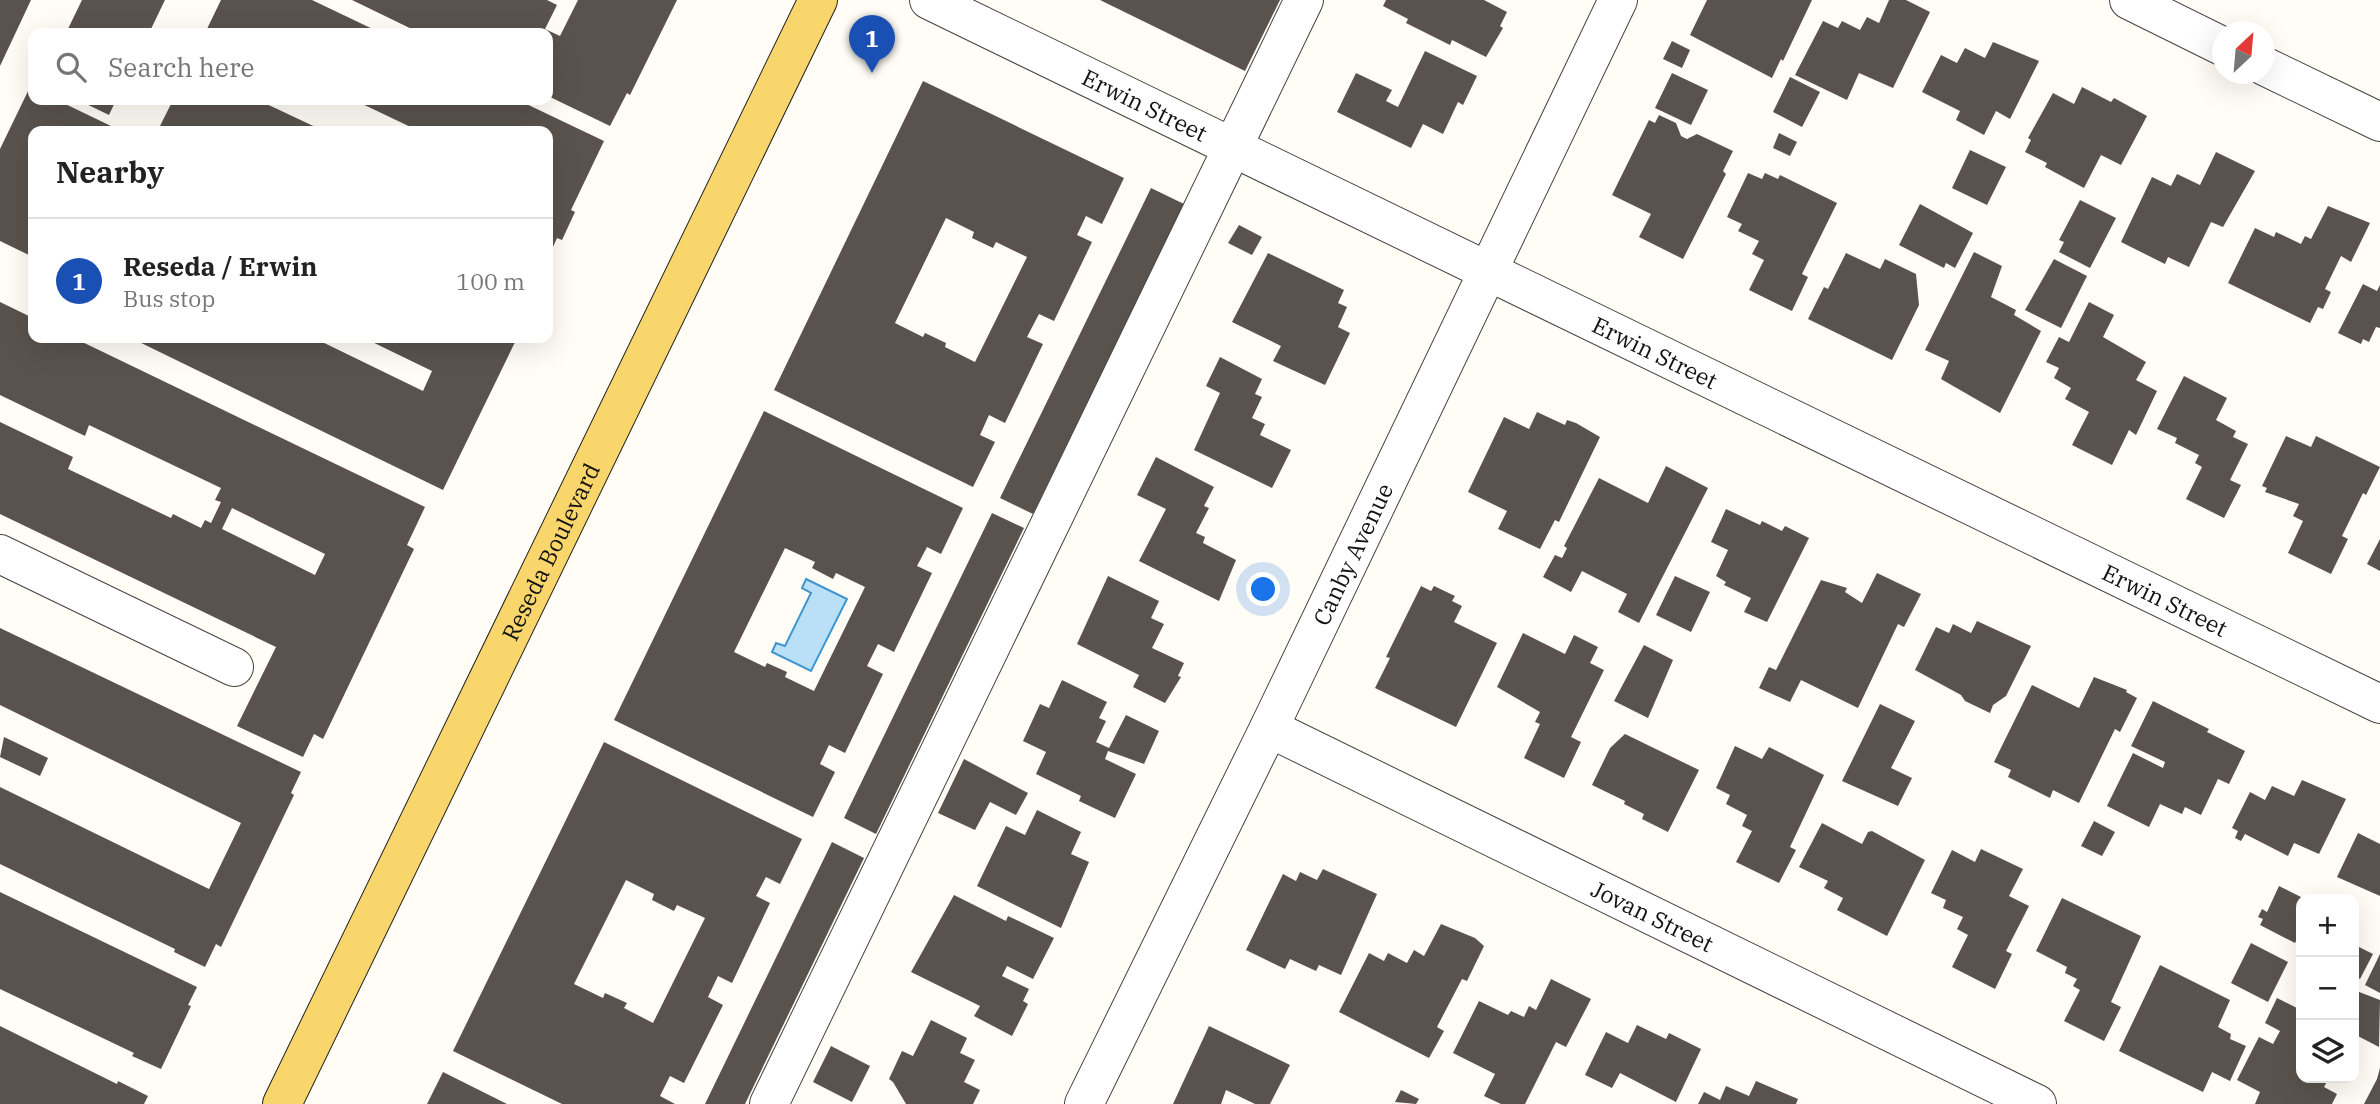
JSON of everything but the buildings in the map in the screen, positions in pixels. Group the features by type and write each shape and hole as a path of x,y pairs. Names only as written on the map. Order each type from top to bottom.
{"main road":[{"name":"Reseda Boulevard","path":"282,1104 818,0"}],"street":[{"name":"Erwin Street","path":"929,0 2380,704"},
{"path":"769,1104 1304,0"},
{"name":"Canby Avenue","path":"1084,1104 1269,728 1618,0"},
{"path":"2129,0 2212,41"},
{"path":"2275,71 2380,122"},
{"path":"0,554 234,667"},
{"name":"Jovan Street","path":"1269,728 2037,1104"}],"water":[{"path":"806,579 847,599 811,671 772,652 776,643 785,646 811,593 802,588"}],"place":[{"name":"Reseda / Erwin","path":"872,73"}]}
